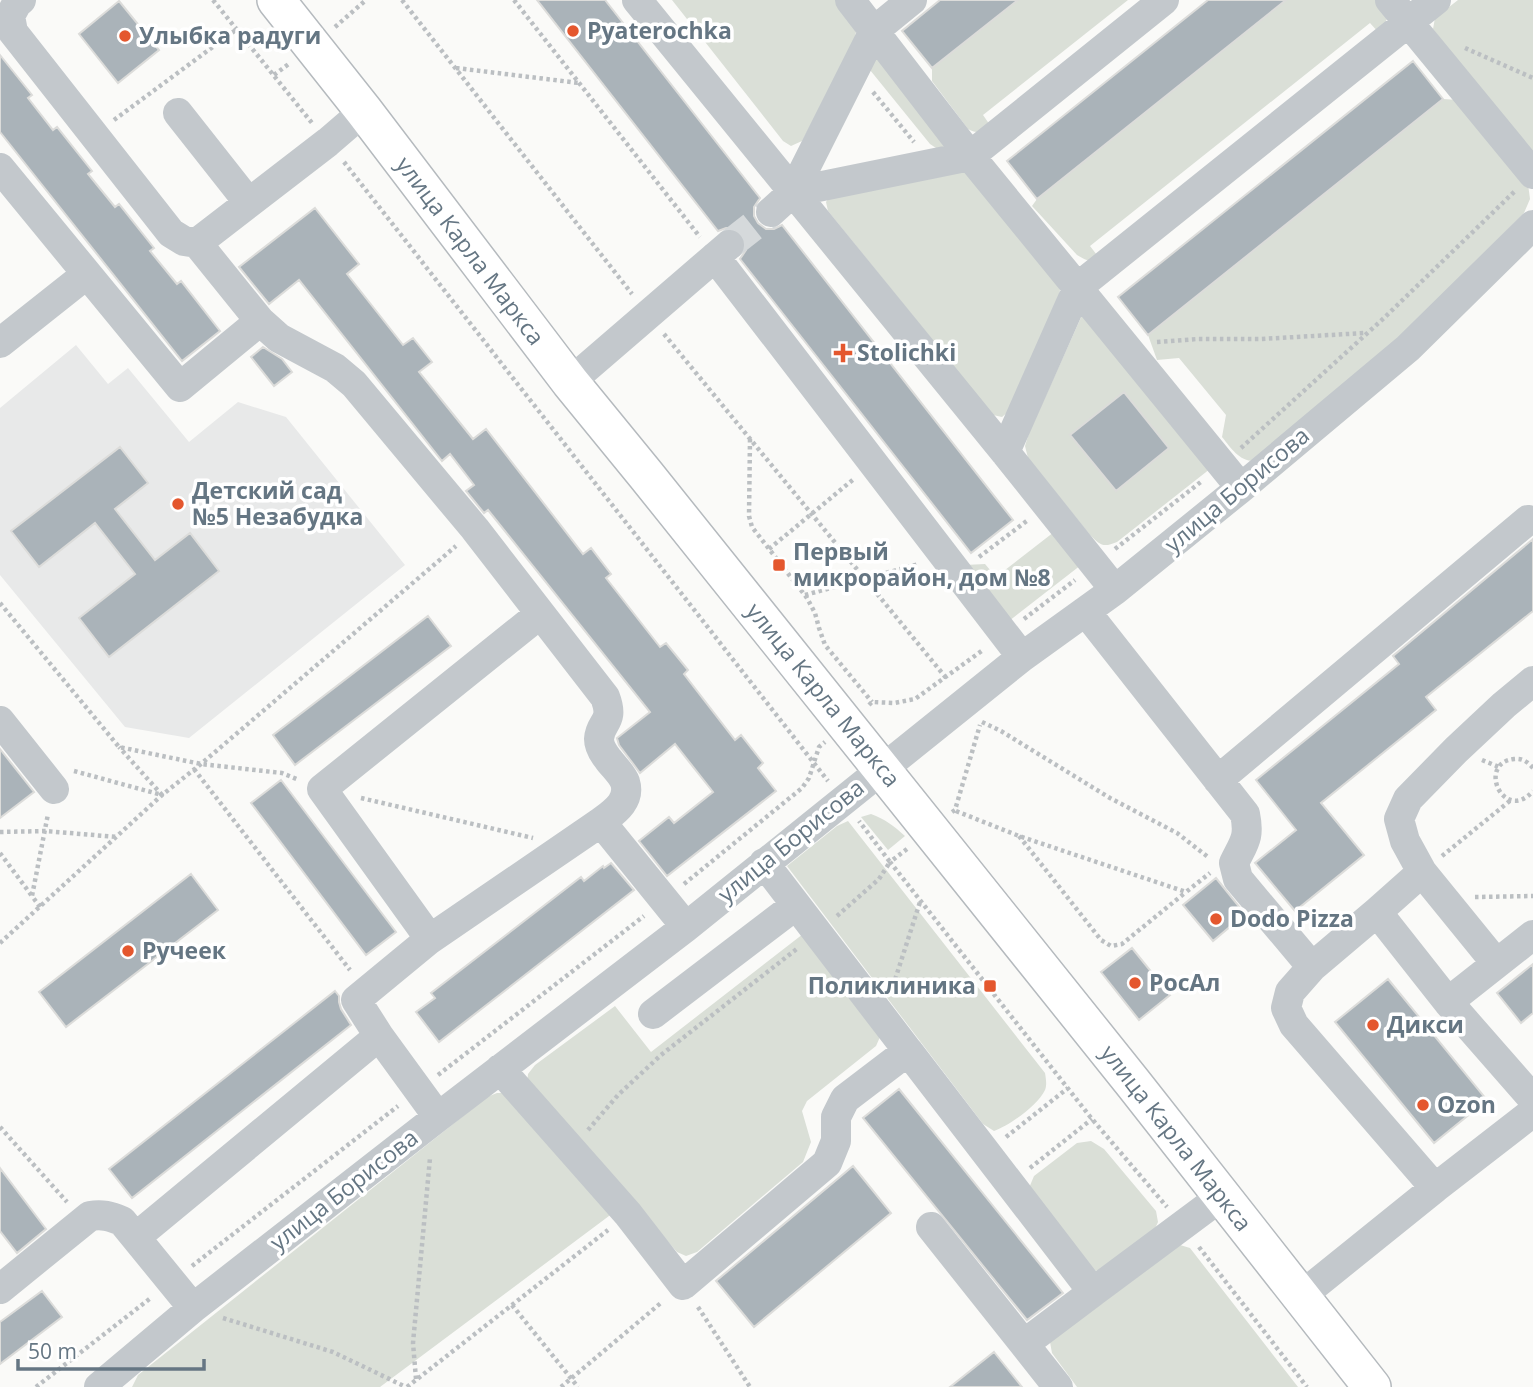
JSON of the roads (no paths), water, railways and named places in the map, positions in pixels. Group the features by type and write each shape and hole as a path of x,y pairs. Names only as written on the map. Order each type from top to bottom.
{"main road":[{"name":"улица Карла Маркса","path":"276,0 570,382 859,713 882,768 942,820 1223,1196 1372,1387"}],"street":[{"path":"21,0 10,16 13,32 171,233 184,241 197,243 260,321 279,338 335,368 354,384 475,529 605,697 609,716 599,740 602,751 625,781 625,797 620,807 430,939 356,1000 438,1117"},
{"path":"637,0 1115,590"},
{"path":"850,0 971,156 1241,488"},
{"path":"771,212 793,192 874,31 912,0"},
{"path":"793,192 971,156 1164,0"},
{"path":"1005,452 1079,287 1399,11 1436,0"},
{"path":"1399,11 1528,179"},
{"path":"197,243 364,111"},
{"path":"178,113 248,203"},
{"path":"5,184 87,274 180,387 260,321"},
{"name":"улица Борисова","path":"99,1387 192,1308 685,927 965,702 1013,645 1086,612 1241,488 1408,348 1533,225"},
{"path":"570,382 722,251 874,463 1013,645"},
{"path":"0,343 87,274"},
{"path":"1218,780 1528,520"},
{"path":"1086,612 1245,814 1248,828 1246,841 1226,865 1312,967"},
{"path":"430,939 322,789 540,614"},
{"path":"1496,963 1422,872 1405,841 1399,819 1408,799 1465,741 1533,681"},
{"path":"0,721 54,789"},
{"path":"601,822 685,927"},
{"path":"764,863 1093,1292"},
{"path":"1422,872 1312,967 1290,992 1286,1008 1294,1025 1435,1188"},
{"path":"653,1014 796,905"},
{"path":"1377,912 1448,1002 1533,1099"},
{"path":"1448,1002 1533,935"},
{"path":"136,1237 379,1036"},
{"path":"500,1069 628,1214 683,1285 827,1163 836,1141 836,1117 845,1099 908,1051"},
{"path":"1503,1066 1533,1063"},
{"path":"1301,1296 1533,1112"},
{"path":"1024,1344 1223,1196"},
{"path":"0,1289 84,1220 100,1214 122,1221 192,1308"},
{"path":"931,1227 1058,1387"}],"tunnel":[{"path":"729,245 771,212"}],"place":[{"name":"Pyaterochka","path":"573,31"},
{"name":"Улыбка радуги","path":"125,36"},
{"name":"Stolichki","path":"843,353"},
{"name":"Детский сад №5 Незабудка","path":"178,504"},
{"name":"Первый микрорайон, дом №8","path":"779,565"},
{"name":"Dodo Pizza","path":"1216,919"},
{"name":"Ручеек","path":"128,951"},
{"name":"РосАл","path":"1135,983"},
{"name":"Поликлиника","path":"990,986"},
{"name":"Дикси","path":"1373,1025"},
{"name":"Ozon","path":"1423,1105"}]}
